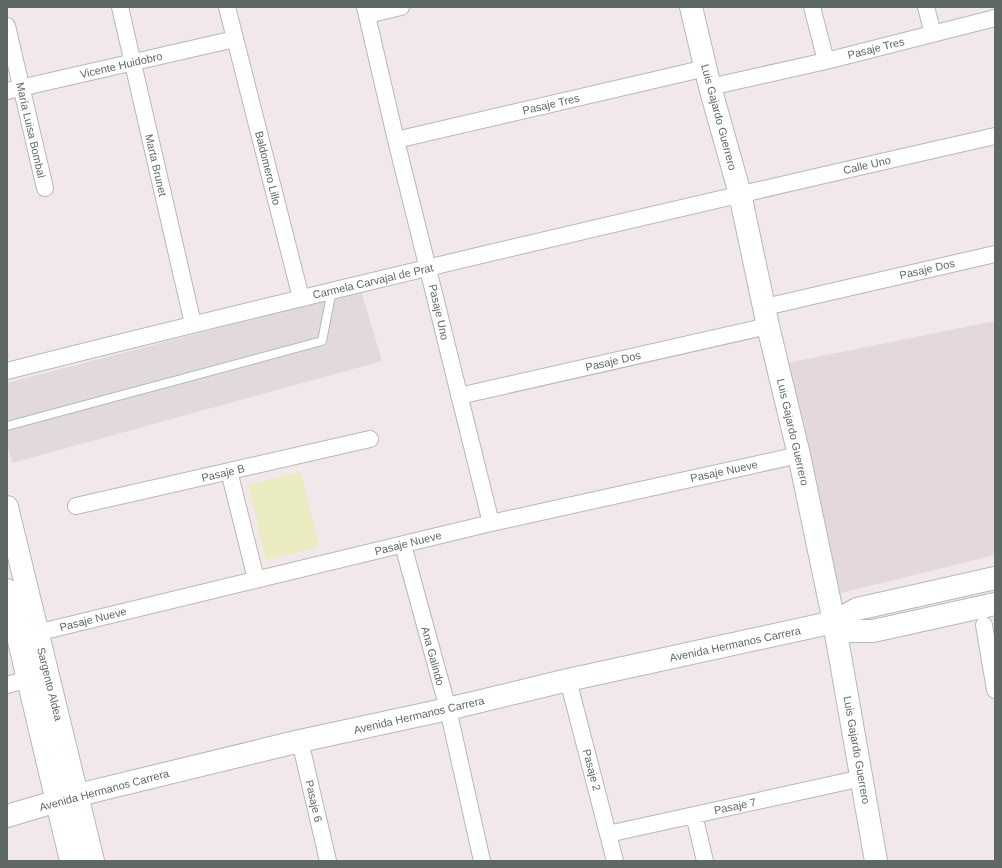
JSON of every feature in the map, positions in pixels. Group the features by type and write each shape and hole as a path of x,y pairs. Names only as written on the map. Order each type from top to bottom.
{"street":[{"name":"Marta Brunet","path":"120,7 193,324"},
{"name":"Baldomero Lillo","path":"227,7 301,298"},
{"path":"366,11 401,7"},
{"name":"Luis Gajardo Guerrero","path":"691,7 708,77 740,194 766,316 799,455 834,622 876,861"},
{"path":"812,7 826,61"},
{"path":"926,7 933,34"},
{"name":"Pasaje Uno","path":"366,11 396,140 491,523"},
{"name":"Pasaje Tres","path":"396,140 708,77 826,61 995,18"},
{"name":"María Luisa Bombal","path":"7,26 14,89 45,188"},
{"name":"Vicente Huidobro","path":"14,89 234,39"},
{"name":"Calle Uno","path":"740,194 995,136"},
{"name":"Carmela Carvajal de Prat","path":"7,371 332,290 740,194"},
{"name":"Pasaje Dos","path":"459,396 766,316 995,254"},
{"name":"Pasaje B","path":"76,506 370,439"},
{"name":"Pasaje Nueve","path":"28,635 491,523 799,455"},
{"path":"229,471 256,579"},
{"name":"Sargento Aldea","path":"7,507 28,635 28,679 71,861"},
{"name":"Ana Galindo","path":"403,545 448,709 482,861"},
{"name":"Avenida Hermanos Carrera","path":"7,816 78,795 300,741 448,709 568,680 834,622 857,609 995,578"},
{"name":"Sargento Aldea","path":"7,590 28,635 78,795 93,861"},
{"path":"834,622 851,631 873,631 995,604"},
{"path":"984,625 995,690"},
{"path":"7,685 28,679"},
{"name":"Pasaje 2","path":"568,680 615,861"},
{"name":"Pasaje 6","path":"300,741 328,861"},
{"name":"Pasaje 7","path":"608,834 862,778"},
{"path":"694,815 705,861"}],"lane":[{"path":"7,426 322,341 332,290"}],"shaded area":[{"path":"361,291 382,361 12,463 7,444 7,383"},
{"path":"995,321 995,555 837,594 787,363"}],"green space":[{"path":"301,472 319,547 266,560 248,485"}]}
